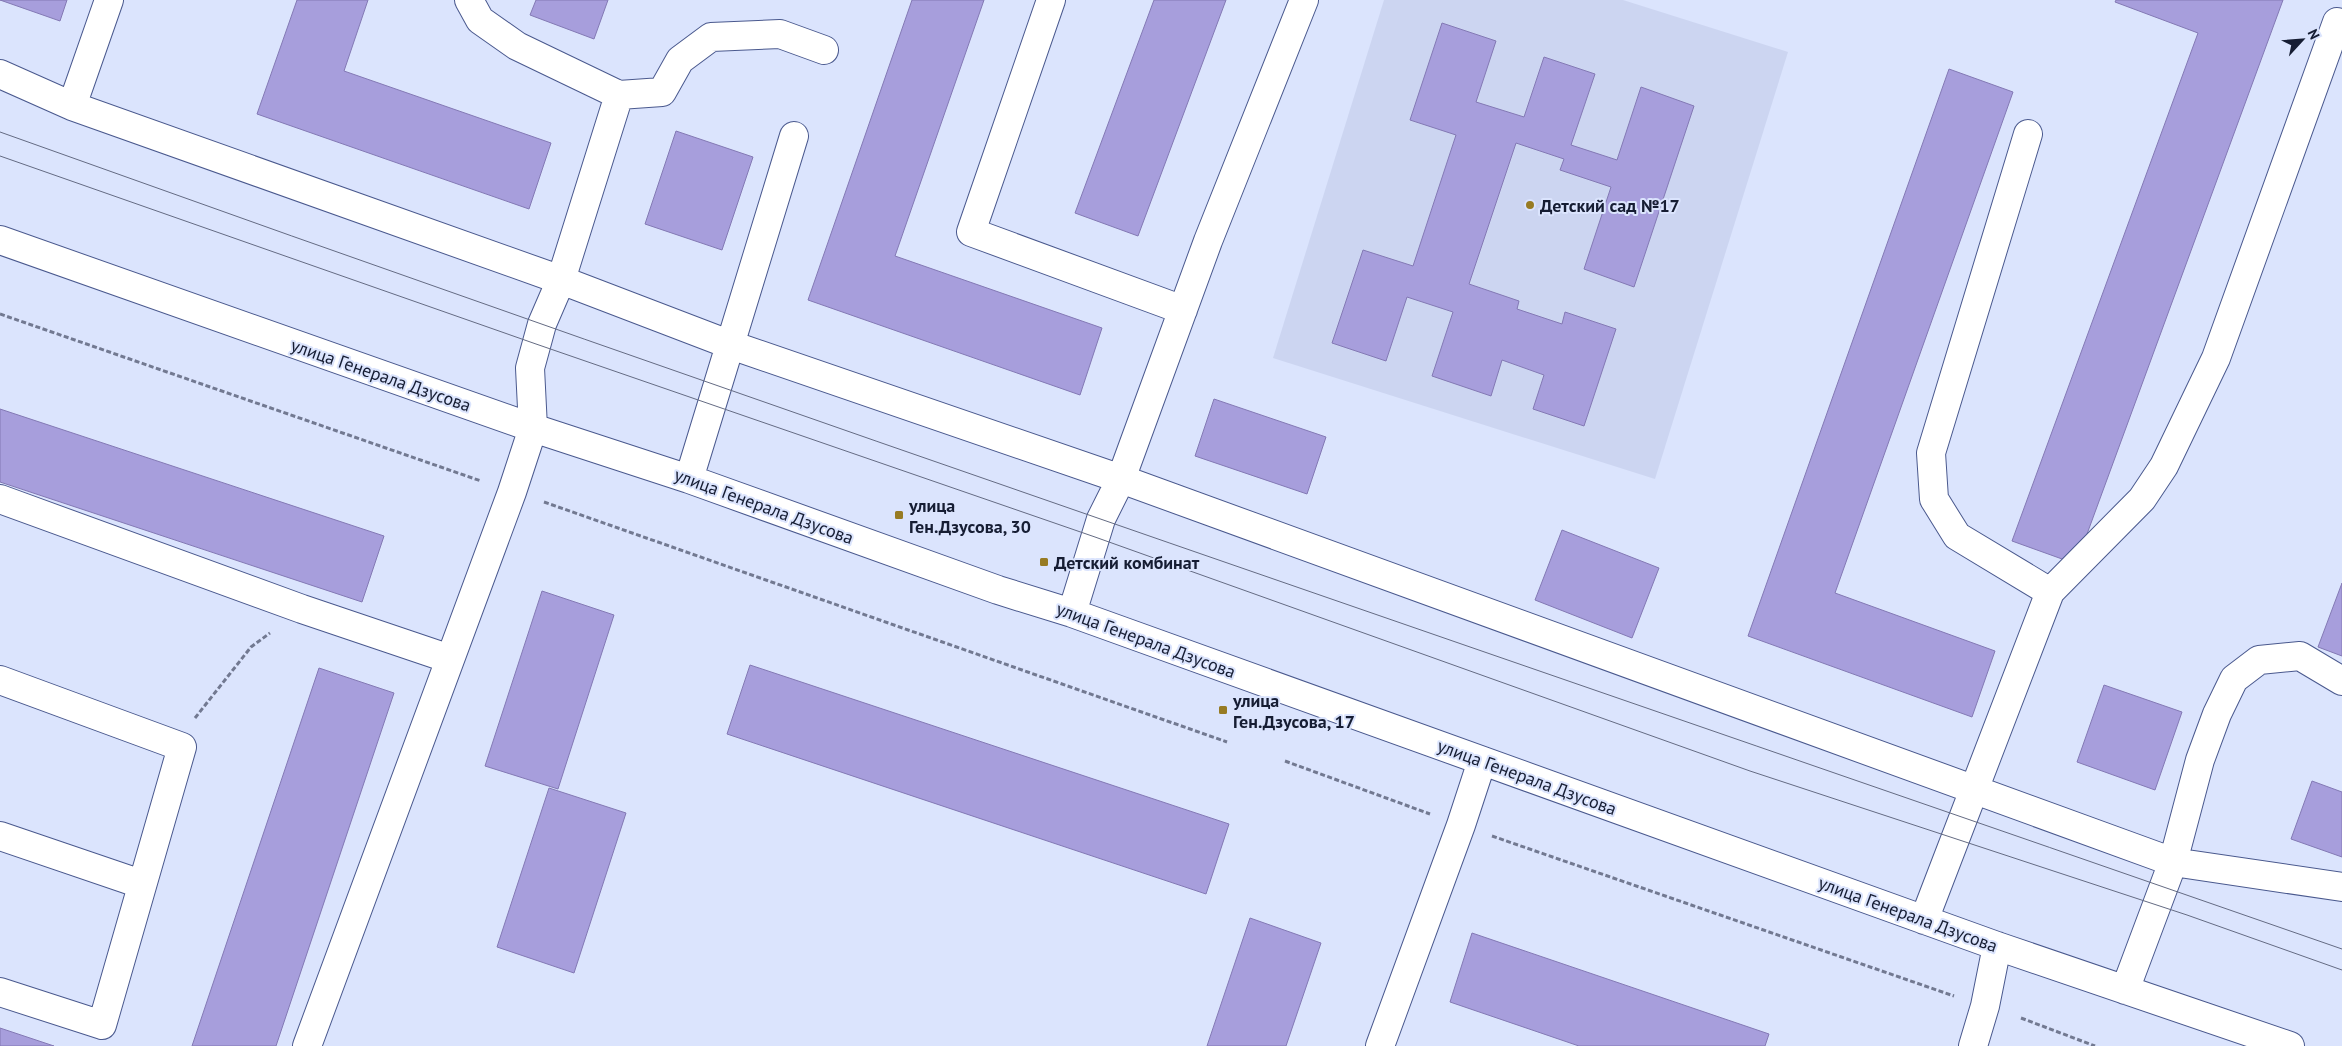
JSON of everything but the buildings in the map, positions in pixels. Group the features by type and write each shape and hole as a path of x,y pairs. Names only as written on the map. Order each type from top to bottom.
{"street":[{"path":"72,106 109,0"},
{"path":"469,0 480,20 517,46 619,95 662,92 680,60 711,37 780,34 824,50"},
{"path":"1051,0 970,232 1183,310"},
{"path":"1072,613 1101,519 1121,479 1183,310 1304,0"},
{"path":"1924,920 2050,592 2142,499 2164,466 2216,358 2338,22"},
{"path":"0,74 72,106 561,280 731,345 1121,479 2173,862 2342,887"},
{"path":"308,1046 512,492 533,428 530,368 542,324 561,280 619,95"},
{"path":"2028,134 1931,452 1934,499 1957,536 2050,592"},
{"path":"689,479 794,136"},
{"name":"улица Генерала Дзусова","path":"0,240 533,428 689,479 998,590 1072,613 1997,946 2290,1046"},
{"path":"0,499 293,605 450,659"},
{"path":"2125,990 2173,862 2200,760 2217,714 2234,679 2259,660 2300,656 2342,681"},
{"path":"0,680 182,747 141,884 102,1025 0,992"},
{"path":"1380,1046 1461,825 1482,761"},
{"path":"0,836 141,884"},
{"path":"1973,1046 1985,1006 1997,946"}],"path":[{"path":"0,314 512,492"},
{"path":"539,500 1227,742"},
{"path":"1285,761 1461,825 1955,996"},
{"path":"2021,1018 2095,1046"}],"shaded area":[{"name":"Детский сад №17","path":"1384,0 1623,0 1788,52 1655,479 1273,358"}],"tram line":[{"path":"0,132 584,339 2342,949"},
{"path":"0,156 1095,537 1750,771 2187,915 2342,970"}],"place":[{"name":"Детский сад №17","path":"1530,205"},
{"name":"улица Ген.Дзусова, 30","path":"899,515"},
{"name":"Детский комбинат","path":"1044,562"},
{"name":"улица Ген.Дзусова, 17","path":"1223,710"}]}
